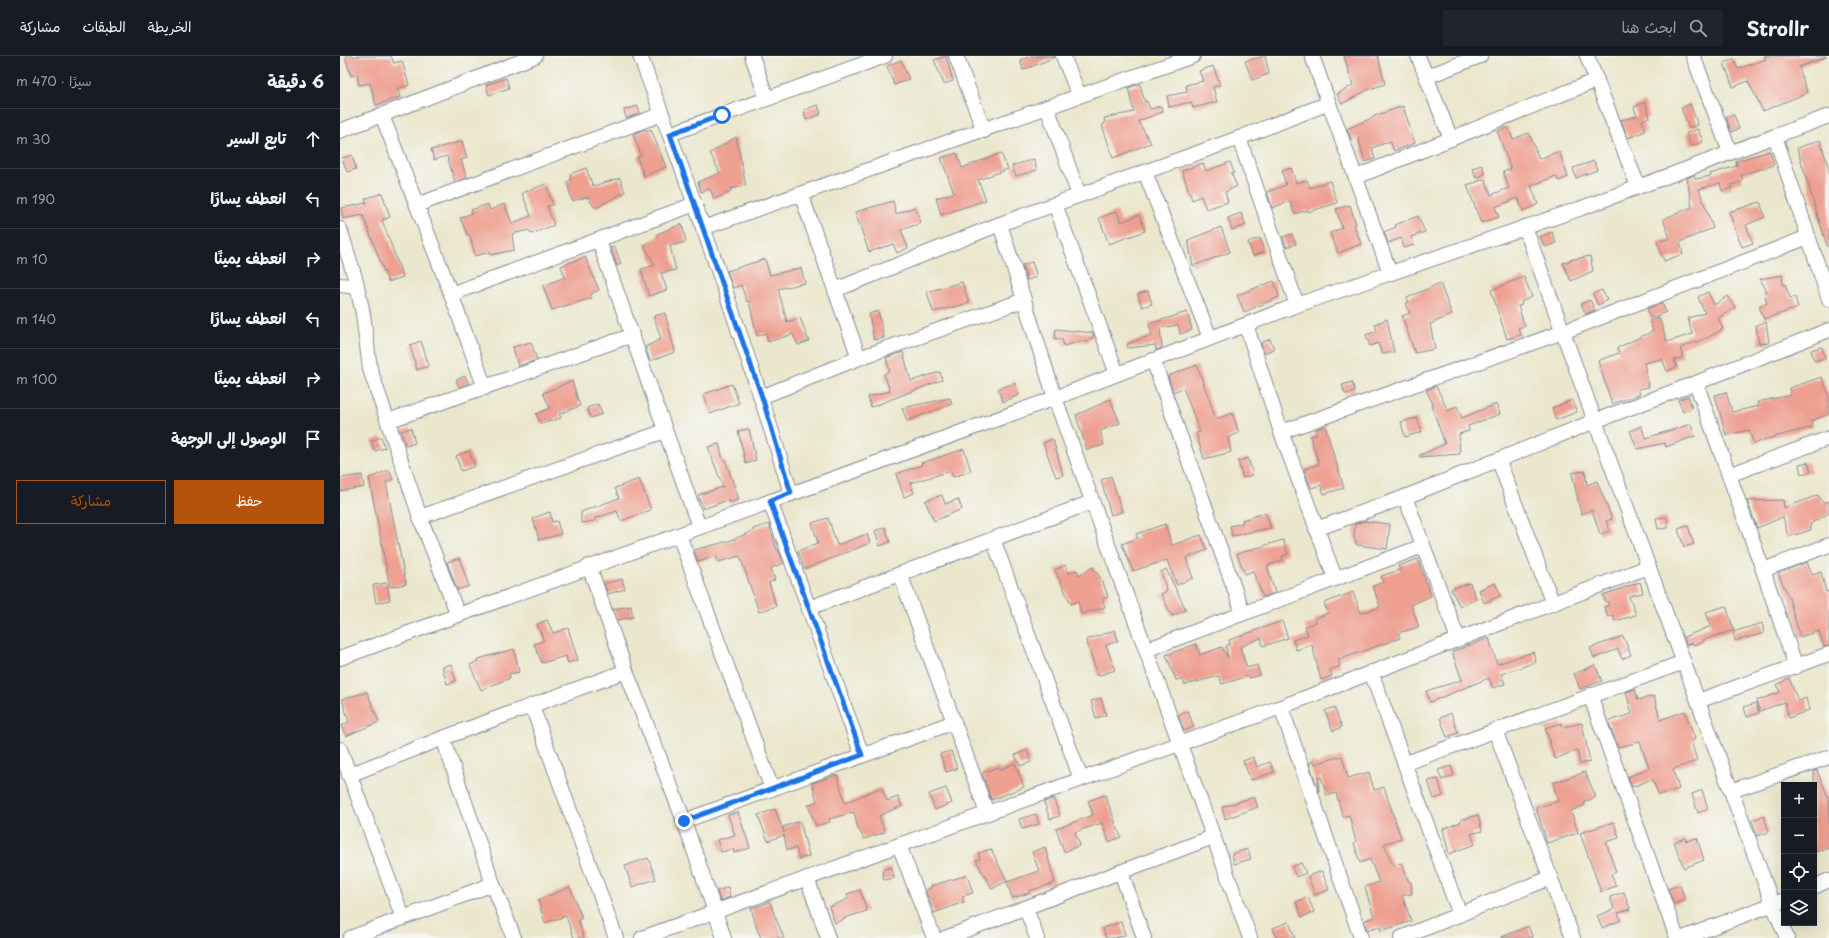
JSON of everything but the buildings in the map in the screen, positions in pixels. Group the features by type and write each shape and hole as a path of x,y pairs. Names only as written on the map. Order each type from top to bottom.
{"street":[{"path":"640,56 670,134 762,397 791,493"},
{"path":"752,56 767,99"},
{"path":"670,134 767,99 856,61 885,56"},
{"path":"956,56 984,131"},
{"path":"1063,56 1079,95"},
{"path":"703,228 984,131 1169,60 1193,56"},
{"path":"1312,56 1390,274"},
{"path":"1418,56 1451,140"},
{"path":"1426,76 1480,56"},
{"path":"1587,56 1638,186"},
{"path":"340,131 530,57"},
{"path":"1695,57 1730,152"},
{"path":"1356,176 1451,140 1597,80"},
{"path":"835,290 1000,224 1239,138 1329,102"},
{"path":"1048,107 1079,195"},
{"path":"417,205 662,114"},
{"path":"382,115 451,294 485,388"},
{"path":"340,658 589,566 679,535 1055,398 1297,305 1579,209 1829,116"},
{"path":"1775,136 1829,299"},
{"path":"1239,138 1297,305"},
{"path":"1145,172 1210,338"},
{"path":"801,194 859,358"},
{"path":"451,294 599,241 695,204"},
{"path":"1055,204 1117,374"},
{"path":"1000,224 1055,398 1250,938"},
{"path":"1525,227 1564,332 1594,421 1731,791 1778,902 1787,938"},
{"path":"340,229 357,287 363,314 370,369 420,517 458,615"},
{"path":"1281,432 1564,332 1808,237"},
{"path":"599,241 699,527"},
{"path":"340,285 357,287"},
{"path":"762,397 859,358 1024,300"},
{"path":"1246,325 1281,432 1335,578"},
{"path":"1316,529 1499,461 1594,421 1696,383 1829,330"},
{"path":"388,421 633,335"},
{"path":"1153,360 1242,613"},
{"path":"1696,383 1796,667"},
{"path":"420,517 665,431"},
{"path":"1729,475 1829,438"},
{"path":"1499,461 1553,604"},
{"path":"1405,497 1458,639"},
{"path":"770,501 862,755"},
{"path":"809,608 1092,502"},
{"path":"679,535 772,789"},
{"path":"993,539 1081,779"},
{"path":"1763,570 1829,545"},
{"path":"1146,650 1423,546"},
{"path":"589,566 626,671 684,821 724,938"},
{"path":"642,938 1281,707 1648,567"},
{"path":"900,574 987,813"},
{"path":"1698,702 1828,656"},
{"path":"1406,763 1684,662"},
{"path":"348,775 443,738 626,671"},
{"path":"1372,672 1460,915"},
{"path":"1590,695 1677,938"},
{"path":"532,706 616,938"},
{"path":"1281,707 1361,938"},
{"path":"684,821 954,722"},
{"path":"1495,730 1573,938"},
{"path":"443,738 492,884 514,938"},
{"path":"340,749 348,775 403,918"},
{"path":"1731,791 1829,757"},
{"path":"945,938 1213,837"},
{"path":"900,845 934,938"},
{"path":"1121,872 1144,938"},
{"path":"807,878 828,938"},
{"path":"1401,938 1550,878"},
{"path":"1817,886 1829,880"},
{"path":"350,938 492,884"},
{"path":"1683,938 1778,902"},
{"path":"1026,908 1037,938"}],"route":[{"path":"684,821 862,755 770,501 791,493 762,397 670,134 722,115"}]}
